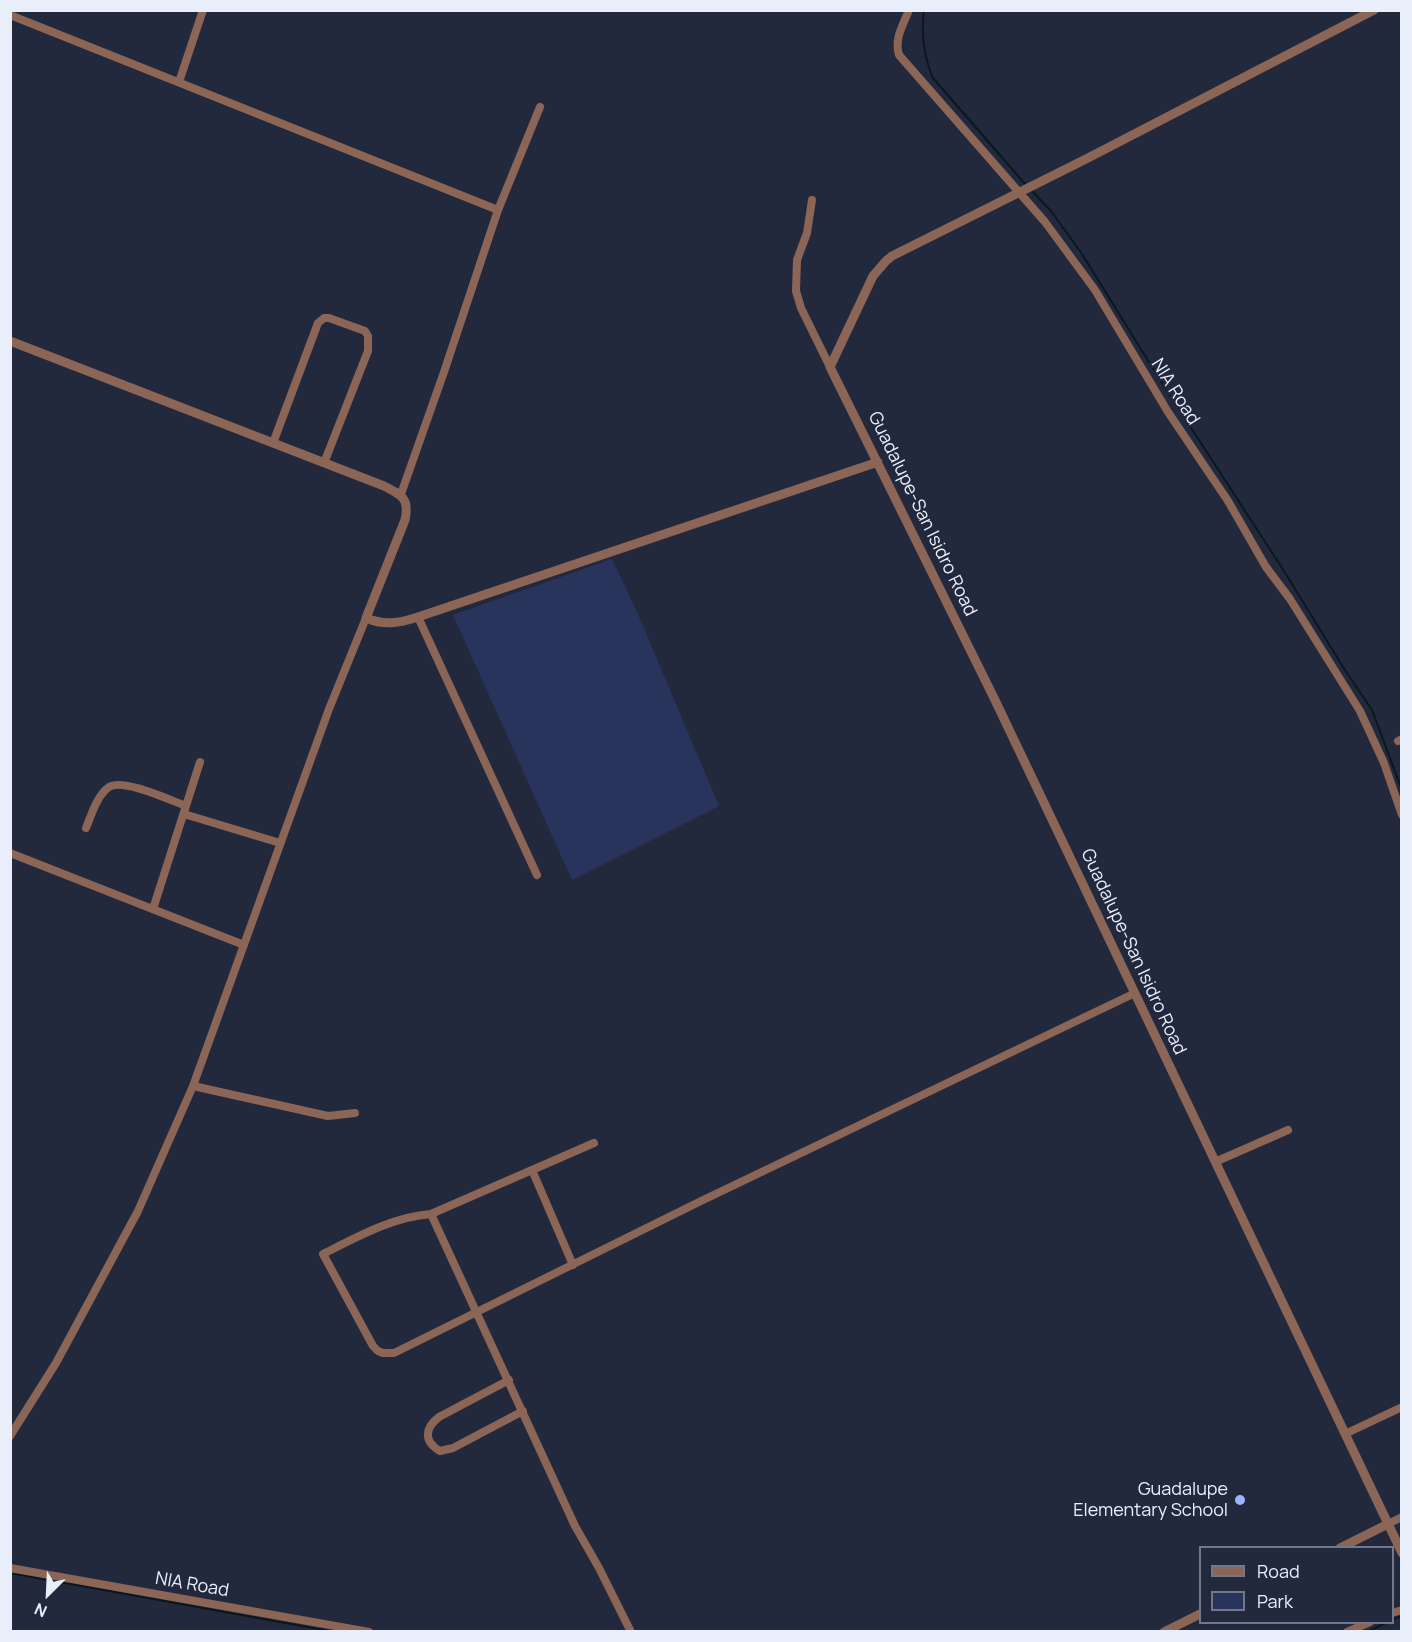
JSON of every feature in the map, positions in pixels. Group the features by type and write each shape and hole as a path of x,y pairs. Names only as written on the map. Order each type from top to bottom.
{"street":[{"path":"179,82 203,10"},
{"name":"NIA Road","path":"909,10 899,36 897,47 899,55 1045,222 1095,290 1168,411 1228,501 1266,567 1290,599 1360,711 1384,763 1401,815"},
{"path":"830,367 873,276 886,261 925,238 1096,154 1374,10"},
{"path":"10,15 498,210"},
{"path":"401,494 498,210 540,107"},
{"path":"812,200 809,222 797,260 796,291 801,308 830,367"},
{"path":"273,443 318,322 329,318 366,331 368,351 324,463"},
{"path":"10,341 384,486 401,494 407,511 328,710 193,1086 138,1211 56,1363 10,1436"},
{"name":"Guadalupe-San Isidro Road","path":"830,367 994,698 1401,1553"},
{"path":"366,618 388,624 418,617 878,462"},
{"path":"418,617 537,875"},
{"path":"153,909 200,762"},
{"path":"86,828 104,792 111,786 120,784 185,810 280,843"},
{"path":"10,854 244,945"},
{"path":"594,1143 431,1214 398,1220 323,1254 373,1346 383,1353 394,1353 733,1185 1134,993"},
{"path":"193,1086 328,1116 355,1113"},
{"path":"1215,1162 1288,1130"},
{"path":"532,1170 573,1265"},
{"path":"431,1214 575,1526 631,1632"},
{"path":"509,1380 439,1417 429,1428 427,1434 430,1442 440,1451 453,1448 523,1411"},
{"path":"1344,1434 1401,1407"},
{"path":"1344,1546 1401,1517"},
{"name":"NIA Road","path":"10,1568 369,1632"},
{"path":"1164,1632 1199,1614"},
{"path":"1347,1632 1367,1624"}],"green space":[{"path":"612,559 637,612 719,806 572,880 453,615"}],"waterway":[{"path":"924,10 924,45 933,78 1025,184"},
{"path":"1033,192 1051,211 1082,254 1372,710 1402,790"},
{"path":"10,1573 335,1632"},
{"path":"1394,1619 1402,1616"},
{"path":"1367,1632 1384,1624"}],"place":[{"name":"Guadalupe Elementary School","path":"1240,1500"}]}
